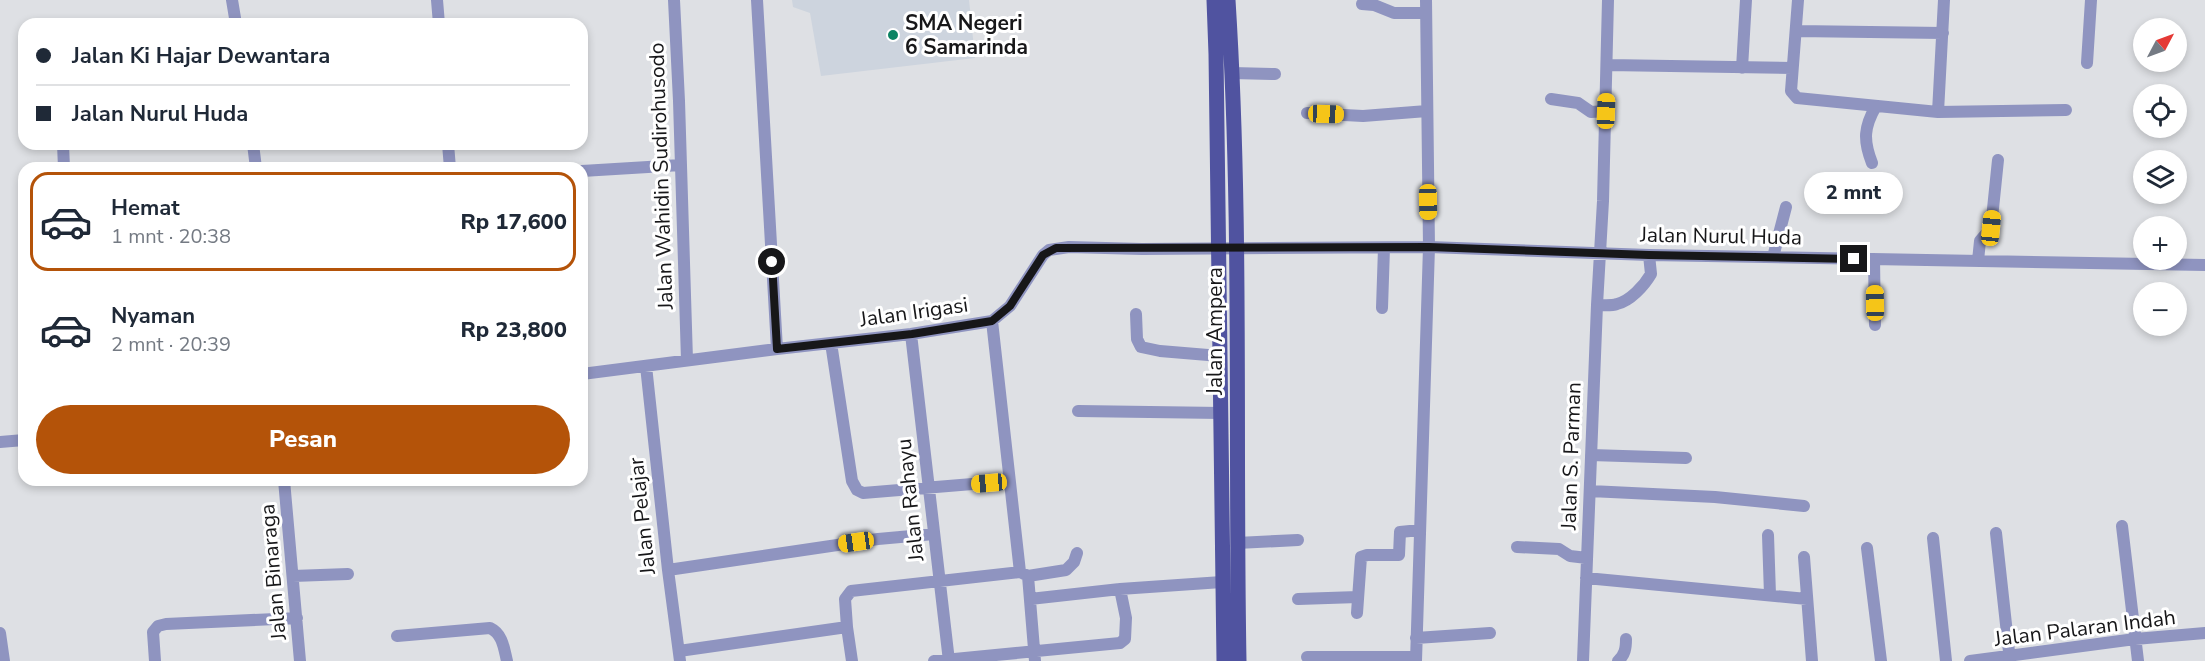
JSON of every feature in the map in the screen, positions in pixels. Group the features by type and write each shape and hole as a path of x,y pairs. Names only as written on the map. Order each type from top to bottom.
{"main road":[{"name":"Jalan Ampera","path":"1214,0 1224,661"},
{"name":"Jalan Ampera","path":"1228,0 1232,72 1235,248 1239,661"}],"street":[{"path":"232,0 235,18"},
{"path":"437,0 438,18"},
{"name":"Jalan Wahidin Sudirohusodo","path":"674,0 686,356"},
{"path":"757,0 777,349"},
{"path":"1306,657 1416,659 1429,247 1426,0"},
{"name":"Jalan S. Parman","path":"1583,661 1608,66 1608,0"},
{"path":"1742,68 1746,0"},
{"path":"1798,0 1791,91 1797,98 1938,112 2066,110"},
{"path":"1938,112 1944,0"},
{"path":"2087,63 2091,0"},
{"path":"1362,4 1374,5 1394,13 1426,14"},
{"path":"1797,31 1943,33"},
{"path":"1608,66 1792,68"},
{"path":"1232,72 1275,74"},
{"path":"1551,99 1578,103 1591,112 1606,111"},
{"path":"1872,163 1867,150 1866,137 1867,123 1876,106"},
{"path":"1307,113 1363,116 1427,111"},
{"path":"1978,261 1980,241 1991,228 1998,160"},
{"path":"588,171 681,165"},
{"path":"1773,257 1786,207"},
{"name":"Jalan Nurul Huda","path":"1218,248 1600,244 1649,255 2205,265"},
{"name":"Jalan Irigasi","path":"588,373 646,366 686,356 777,349 912,334 992,321 1010,306 1037,262 1049,250 1069,247 1218,248"},
{"path":"1382,308 1384,248"},
{"path":"1597,305 1617,304 1626,300 1640,288 1651,274 1649,255"},
{"path":"1874,259 1875,325"},
{"path":"1136,315 1137,339 1141,347 1160,351 1220,356"},
{"path":"992,321 1009,481 1030,599 1034,656"},
{"name":"Jalan Rahayu","path":"912,334 949,660"},
{"path":"831,343 852,481 857,490 863,493 1009,481"},
{"name":"Jalan Pelajar","path":"646,366 668,570 680,656"},
{"path":"1078,411 1221,413"},
{"path":"0,442 18,440"},
{"path":"1591,456 1686,458"},
{"name":"Jalan Binaraga","path":"285,486 300,661"},
{"path":"1590,491 1715,497 1804,506"},
{"path":"2122,526 2138,661"},
{"path":"1398,555 1400,532 1420,530"},
{"path":"1996,533 2010,659"},
{"path":"668,570 878,539 933,534"},
{"path":"1768,535 1770,595"},
{"path":"1933,538 1946,661"},
{"path":"1238,543 1298,540"},
{"path":"1517,547 1559,549 1570,556 1587,558"},
{"path":"1867,548 1881,661"},
{"path":"852,661 845,599 851,591 939,580 1066,570 1074,562 1077,553"},
{"path":"1357,613 1361,557 1419,555"},
{"path":"1804,557 1812,661"},
{"path":"293,576 348,574"},
{"path":"1586,578 1807,599"},
{"path":"1030,599 1120,589 1222,582"},
{"path":"934,661 1034,656 1123,641 1126,625 1120,589"},
{"path":"1298,599 1358,597"},
{"path":"155,661 153,632 158,626 297,618"},
{"path":"680,656 847,627"},
{"path":"397,636 490,628 496,631 501,639 507,661"},
{"path":"0,633 4,661"},
{"path":"1416,638 1490,633"},
{"name":"Jalan Palaran Indah","path":"1970,661 2010,659 2135,639 2205,633"},
{"path":"1618,661 1626,649 1626,639"}],"shaded area":[{"name":"SMA Negeri 6 Samarinda","path":"792,0 969,0 975,58 821,76 810,13 793,7"}],"place":[{"name":"SMA Negeri 6 Samarinda","path":"893,35"}],"route":[{"path":"772,262 777,349 912,334 992,321 1000,317 1010,306 1043,255 1056,248 1429,247 1854,259"}]}
